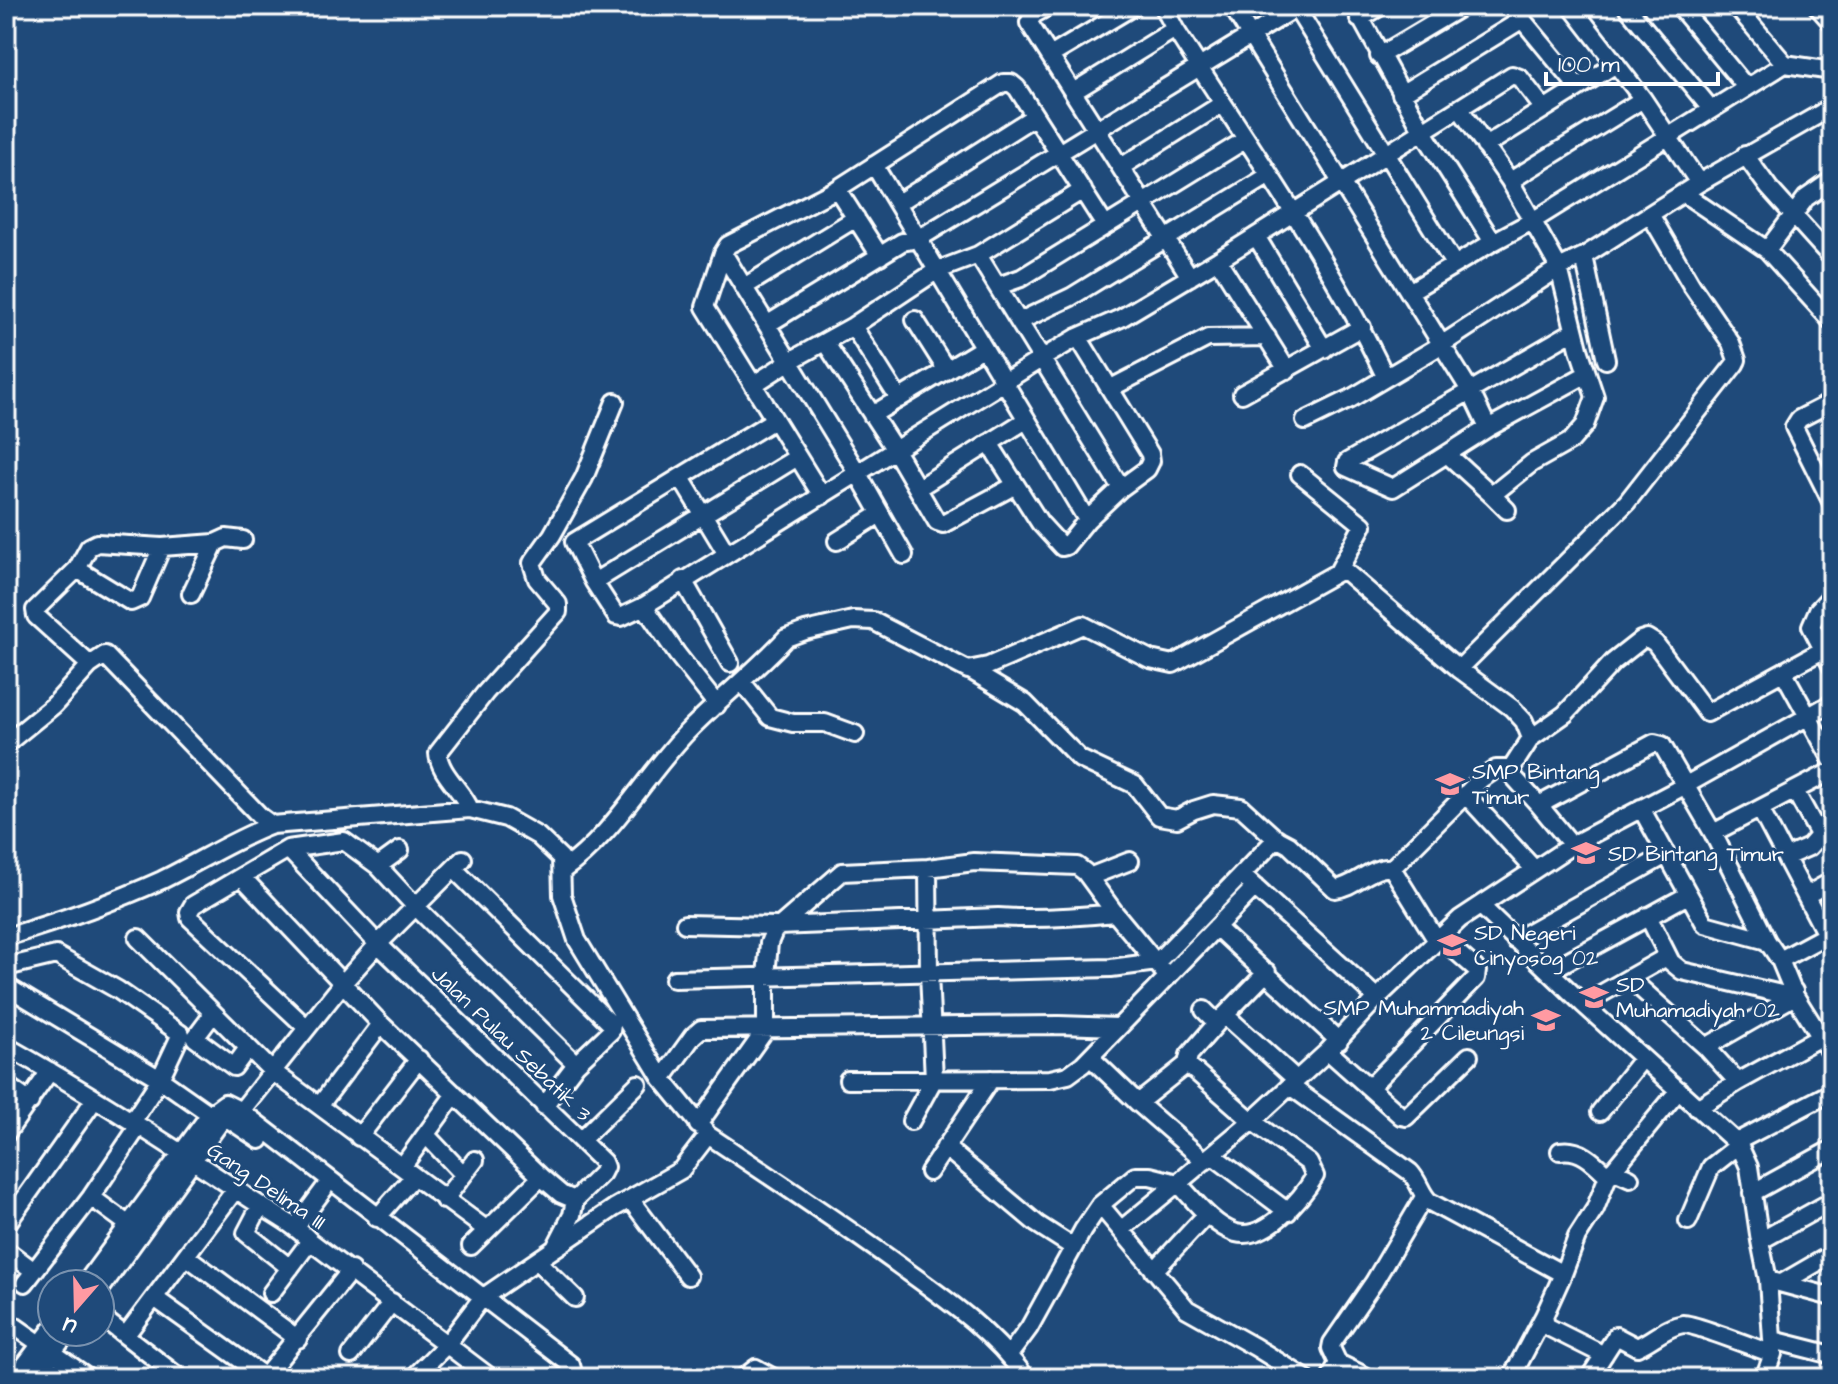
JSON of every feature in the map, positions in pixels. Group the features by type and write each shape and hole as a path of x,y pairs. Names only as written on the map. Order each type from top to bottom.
{"street":[{"path":"1049,6 1033,15 1029,23 1190,277"},
{"path":"1050,56 1134,6"},
{"path":"1163,6 1362,327 1385,376"},
{"path":"1232,6 1471,392 1488,428"},
{"path":"1381,6 1356,13 1422,130 1493,242"},
{"path":"1379,56 1463,6"},
{"path":"1511,6 1578,87"},
{"path":"1626,6 1711,109"},
{"path":"1679,6 1746,87"},
{"path":"1736,6 1785,64"},
{"path":"1817,6 1832,23"},
{"path":"768,324 902,242 918,239 1297,7 1454,264"},
{"path":"1578,8 1699,183"},
{"path":"1401,94 1523,19"},
{"path":"1073,92 1175,29"},
{"path":"1485,146 1616,64"},
{"path":"1409,292 1534,220 1785,64 1832,71"},
{"path":"774,420 574,542 594,582 618,617 644,606 1041,359 1078,337 1121,318 1294,214 1512,75 1520,78 1544,109"},
{"path":"822,496 705,307 728,245 837,189 1003,83 1011,83 1017,88 1104,224"},
{"path":"1510,181 1643,99"},
{"path":"1121,167 1222,104"},
{"path":"1305,421 1350,399 1441,345 1559,268 1651,216 1745,155 1832,107"},
{"path":"1460,109 1510,181 1559,268 1574,331 1595,397 1585,425 1571,441 1532,463 1492,495"},
{"path":"898,203 1035,116"},
{"path":"998,286 1021,278 1104,224 1245,140"},
{"path":"1745,155 1769,188 1832,258"},
{"path":"874,165 1087,520"},
{"path":"1020,321 1071,297 1268,176"},
{"path":"1767,250 1806,198 1830,185"},
{"path":"837,189 880,256"},
{"path":"753,385 853,326 936,271 978,255 1083,190"},
{"path":"1683,193 1767,250 1832,322"},
{"path":"1459,669 1627,502 1735,364 1731,343 1692,286 1651,216"},
{"path":"744,287 856,218"},
{"path":"1256,236 1324,349"},
{"path":"723,253 904,555"},
{"path":"978,255 1121,488"},
{"path":"1584,256 1606,360"},
{"path":"1218,260 1287,370"},
{"path":"915,320 946,369"},
{"path":"853,326 899,399"},
{"path":"1242,394 1362,327"},
{"path":"1574,331 1346,465 1393,488 1488,428 1587,374"},
{"path":"989,443 1014,486 1059,546 1066,546 1087,520 1147,469 1152,457 1078,337"},
{"path":"1111,388 1208,338 1267,337"},
{"path":"825,342 937,522 943,524 1014,486"},
{"path":"872,415 983,348"},
{"path":"470,809 438,760 438,753 485,693 558,612 558,604 537,579 532,563 552,535 584,478 615,402"},
{"path":"1832,402 1799,419 1794,427 1832,503"},
{"path":"918,488 1026,420"},
{"path":"1447,454 1507,510"},
{"path":"594,582 796,458"},
{"path":"562,871 611,823 691,728 786,638 805,631 853,620 880,623 970,670 988,666 1083,625 1150,659 1176,664 1338,572 1363,525 1300,474"},
{"path":"681,478 727,554"},
{"path":"837,541 880,514"},
{"path":"90,665 36,616 35,610 77,569 83,554 97,543 162,547 215,543 226,538 243,540"},
{"path":"191,594 215,543"},
{"path":"77,569 131,602 140,598 162,547"},
{"path":"1338,572 1348,573 1459,669 1512,708 1524,721 1531,738"},
{"path":"683,580 730,663"},
{"path":"1832,595 1818,610 1811,626 1827,647 1832,667"},
{"path":"644,606 717,705"},
{"path":"1572,845 1514,779 1511,769 1531,738 1565,714 1613,662 1647,638 1655,643 1707,713 1827,647"},
{"path":"6,744 54,705 90,665 105,655 272,825"},
{"path":"970,670 1025,703 1080,759 1135,785 1159,816 1173,820 1209,805 1244,808 1335,889 1354,884 1382,868 1392,868 1490,771 1511,769"},
{"path":"1784,673 1832,760"},
{"path":"742,682 767,709 770,717 793,723 825,723 855,734"},
{"path":"1122,1229 1294,1083 1460,919 1572,845 1832,703"},
{"path":"1539,805 1654,743 1665,748 1713,833 1795,994 1832,1055"},
{"path":"1713,833 1832,771"},
{"path":"1786,857 1809,847 1818,837 1795,791"},
{"path":"1465,794 1534,869"},
{"path":"1641,808 1705,924 1767,941"},
{"path":"6,937 93,911 272,825 470,809 504,817 538,836 559,855 562,895 577,940 662,1079 703,1130 973,1319 1009,1355 1026,1378"},
{"path":"1760,809 1830,938 1780,960"},
{"path":"674,979 1125,968 1157,962 1277,838"},
{"path":"307,1028 190,918 189,912 193,905 288,849 344,841 378,866 576,1064"},
{"name":"Jalan Pulau Sebatik 3","path":"288,849 378,944 603,1162 605,1169 575,1200"},
{"path":"378,866 400,850"},
{"path":"1515,940 1666,855"},
{"path":"1089,877 1130,861"},
{"path":"413,1378 447,1344 480,1301 630,1199 681,1170 766,1029 769,943 778,926 842,872 928,868 974,862 1077,866 1168,977"},
{"path":"241,1111 343,983 459,864 611,1023 611,1031 576,1064 544,1106"},
{"path":"911,1121 934,1079 928,868"},
{"path":"1370,1087 1476,978 1477,971 1439,940 1392,868"},
{"path":"1241,874 1377,998"},
{"path":"242,877 381,1024 541,1177 561,1194 575,1200 572,1215 554,1249"},
{"path":"1807,895 1832,881"},
{"path":"848,1080 1061,1077 1090,1057 1255,887"},
{"path":"1549,971 1688,895"},
{"path":"1481,906 1583,1004 1738,1143 1749,1167 1760,1241 1775,1281 1773,1347 1764,1378"},
{"path":"685,924 778,926 1115,913"},
{"path":"1648,916 1674,966 1682,971 1781,994 1795,994"},
{"path":"1216,927 1267,972 1370,1087 1401,1116 1406,1117 1469,1056"},
{"path":"138,938 272,1071 487,1230"},
{"path":"6,967 56,955 118,990 181,1034 160,1079 91,1197 30,1277 6,1250"},
{"path":"1583,1004 1668,956"},
{"path":"1138,1103 1187,1064 1189,1055 1267,972"},
{"path":"1629,978 1706,1047 1738,1082"},
{"path":"6,986 160,1079 210,1114"},
{"path":"1706,1047 1795,994"},
{"path":"1204,1010 1221,1019 1294,1083 1410,1172 1420,1183 1424,1197 1563,1274"},
{"path":"213,1014 195,1038 234,1067 248,1048"},
{"path":"320,1105 381,1024"},
{"path":"662,1079 698,1030 1118,1027"},
{"path":"1697,1108 1822,1036"},
{"name":"Gang Delima III","path":"7,1049 50,1071 296,1227 310,1241 491,1378"},
{"path":"1090,1057 1138,1103 1208,1158 1288,1212"},
{"path":"1600,1112 1643,1058"},
{"path":"359,1137 419,1059"},
{"path":"1009,1355 1029,1328 1100,1205 1135,1176 1150,1176 1178,1183 1207,1214 1235,1232 1249,1233 1288,1212 1312,1182 1315,1170 1309,1163 1252,1121 1187,1064"},
{"path":"6,1134 50,1071"},
{"path":"929,1172 991,1079"},
{"path":"581,1140 638,1084"},
{"path":"6,1085 30,1102"},
{"path":"1511,1378 1544,1316 1577,1237 1595,1209 1610,1173 1679,1090"},
{"path":"1688,1221 1711,1167 1738,1143 1832,1092"},
{"path":"377,1218 408,1172 426,1135 455,1094"},
{"path":"6,1225 95,1099"},
{"path":"115,1268 188,1157 210,1114 225,1103 241,1111 480,1301"},
{"path":"97,1268 129,1225 188,1157 227,1118 571,1365 574,1375"},
{"path":"426,1135 463,1174"},
{"path":"945,1147 1037,1224 1073,1247"},
{"path":"1752,1193 1832,1149"},
{"path":"1560,1151 1580,1153 1610,1173 1630,1178"},
{"path":"444,1200 475,1160"},
{"path":"471,1246 541,1177"},
{"path":"296,1227 324,1189"},
{"path":"126,1335 235,1190"},
{"path":"91,1197 129,1225"},
{"path":"1369,1378 1334,1371 1332,1343 1374,1282 1424,1197"},
{"path":"630,1199 688,1276"},
{"path":"1760,1241 1832,1201"},
{"path":"1100,1205 1187,1309 1305,1378"},
{"path":"260,1206 246,1233 290,1268"},
{"path":"1154,1271 1207,1214"},
{"path":"271,1293 310,1241"},
{"path":"1775,1281 1832,1254"},
{"path":"186,1256 298,1339"},
{"path":"537,1261 575,1298"},
{"path":"156,1299 264,1378 351,1270"},
{"path":"1775,1281 1832,1297"},
{"path":"351,1355 392,1302"},
{"path":"1544,1316 1546,1326 1551,1331 1604,1355"},
{"path":"6,1320 36,1341"},
{"path":"1589,1378 1616,1336 1637,1347 1685,1324 1698,1326 1718,1336 1832,1355"},
{"path":"116,1328 180,1378"},
{"path":"15,1378 46,1348"},
{"path":"33,1378 46,1348"},
{"path":"46,1348 89,1378"},
{"path":"743,1378 756,1368 774,1378"}],"place":[{"name":"SMP Bintang Timur","path":"1450,784"},
{"name":"SD Bintang Timur","path":"1586,853"},
{"name":"SD Negeri Cinyosog 02","path":"1452,945"},
{"name":"SD Muhamadiyah 02","path":"1594,997"},
{"name":"SMP Muhammadiyah 2 Cileungsi","path":"1546,1020"}]}
